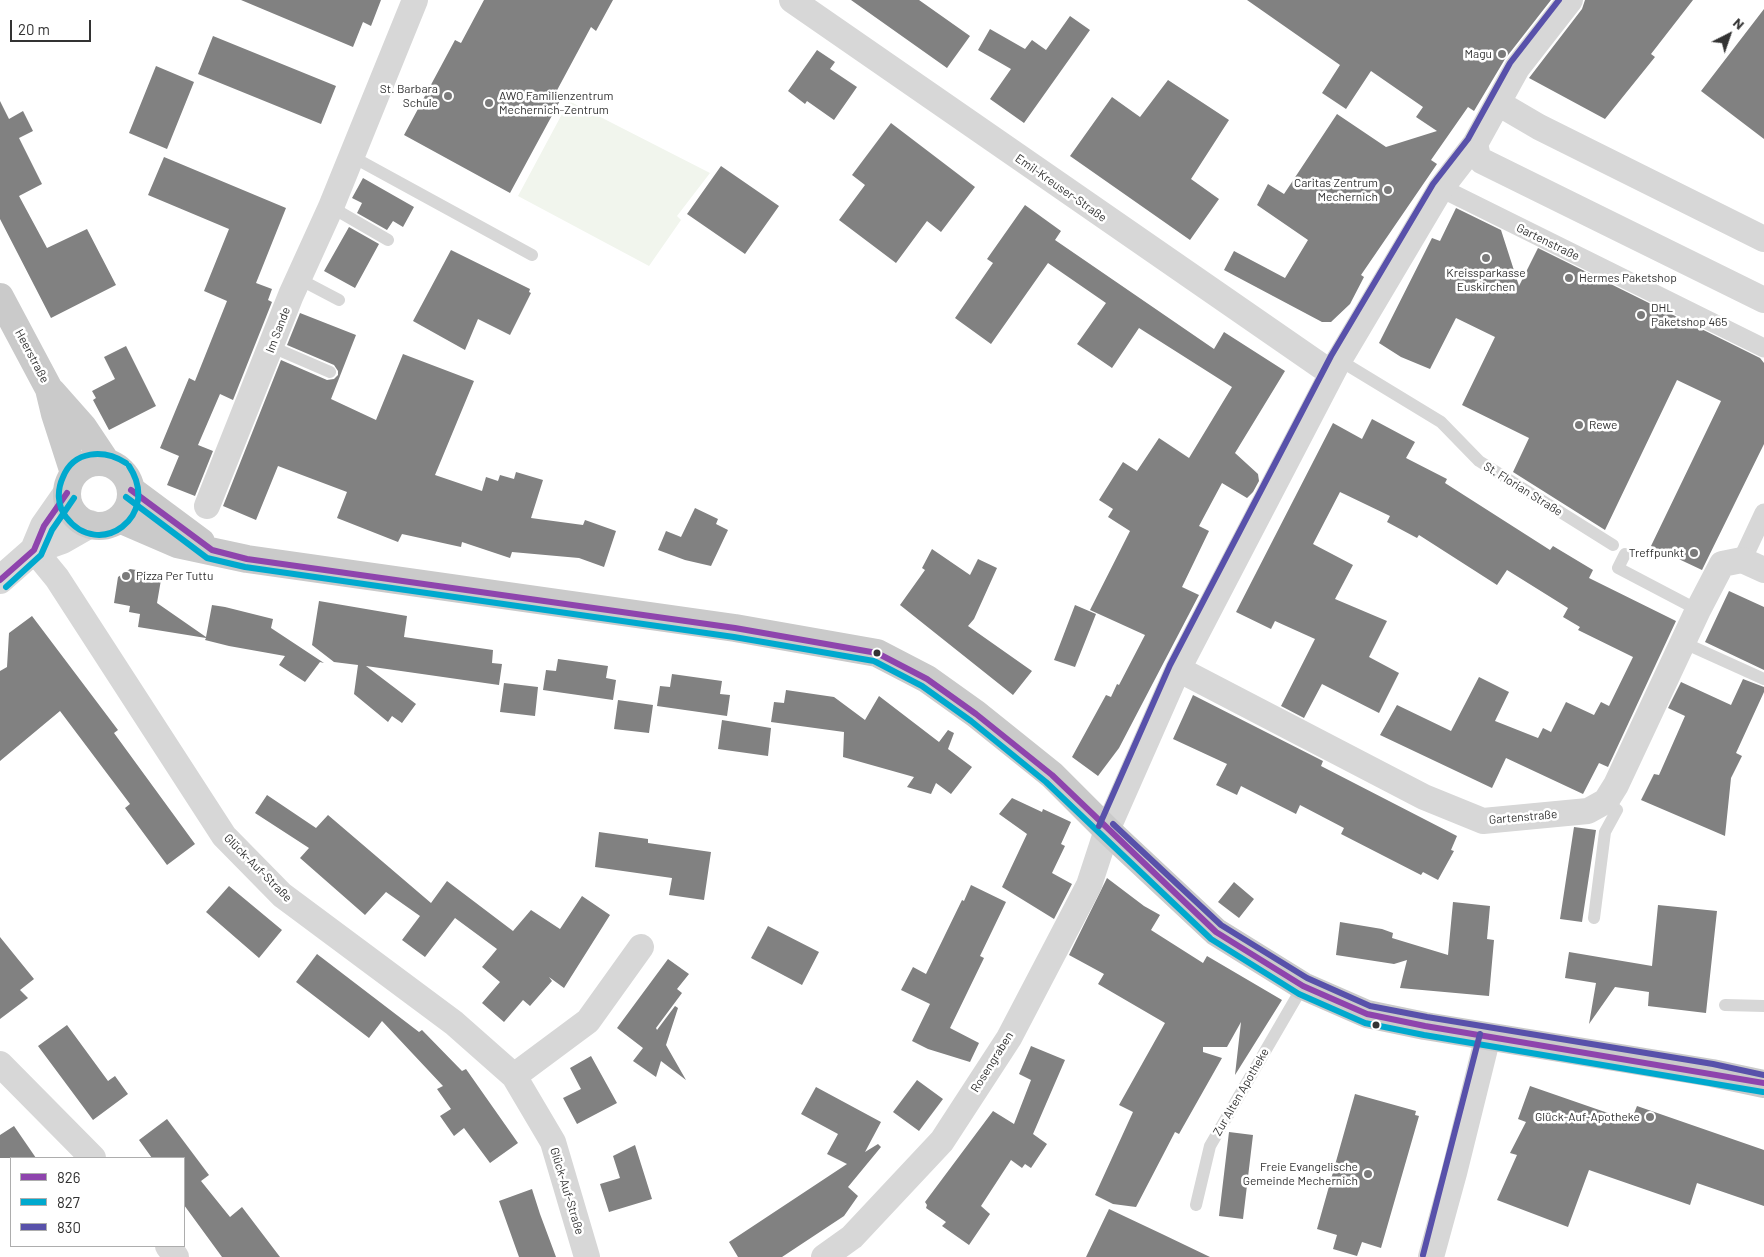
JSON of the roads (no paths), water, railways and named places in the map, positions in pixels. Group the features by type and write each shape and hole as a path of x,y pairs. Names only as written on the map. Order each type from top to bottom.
{"main road":[{"name":"Heerstraße","path":"0,297 49,389 71,483"},
{"name":"Heerstraße","path":"49,389 69,408 107,463"},
{"path":"92,462 107,463 122,471 128,480 131,490 126,510 119,519 100,526 80,520 68,503 71,483 92,462"},
{"path":"131,490 212,550"},
{"path":"119,519 177,544 247,559 735,628 877,653 927,679 976,714 1052,775 1107,830 1216,932 1302,986 1367,1014 1763,1083"}],"street":[{"name":"Im Sande","path":"207,506 415,0"},
{"name":"Emil-Kreuser-Straße","path":"792,0 1335,367"},
{"name":"Rosengraben","path":"824,1257 852,1237 942,1141 1009,1038 1089,885 1107,830 1178,669 1335,367 1441,188 1475,144 1518,68 1569,0"},
{"path":"1498,103 1548,132 1764,240"},
{"path":"1475,144 1478,157 1491,166 1764,300"},
{"name":"Gartenstraße","path":"1441,188 1764,348"},
{"path":"34,550 44,526 71,483"},
{"path":"1606,801 1698,610 1743,565 1764,512"},
{"path":"0,580 34,550 62,540 90,524"},
{"name":"Glück-Auf-Straße","path":"34,550 56,578 224,836 282,895 454,1023 514,1076 553,1142 587,1257"},
{"name":"Gartenstraße","path":"1178,669 1424,797 1483,821 1588,811 1606,801"},
{"path":"514,1076 588,1021 642,947"},
{"path":"1431,1257 1454,1174 1488,1036"},
{"path":"0,1064 92,1157"}],"lane":[{"path":"352,156 532,255"},
{"path":"331,207 388,240"},
{"path":"299,279 339,300"},
{"path":"272,346 330,372"},
{"name":"St. Florian Straße","path":"1335,367 1441,422 1478,461 1613,545"},
{"path":"1625,554 1618,568 1698,610"},
{"path":"1682,642 1764,679"},
{"path":"1594,918 1605,832 1617,810 1606,801"},
{"name":"Zur Alten Apotheke","path":"1196,1205 1210,1146 1302,986"},
{"path":"1725,1005 1764,1006"}],"place":[{"name":"Magu","path":"1502,54"},
{"name":"St. Barbara Schule","path":"448,96"},
{"name":"AWO Familienzentrum Mechernich-Zentrum","path":"489,103"},
{"name":"Caritas Zentrum Mechernich","path":"1388,190"},
{"name":"Kreissparkasse Euskirchen","path":"1486,258"},
{"name":"Hermes Paketshop","path":"1569,278"},
{"name":"DHL Paketshop 465","path":"1641,315"},
{"name":"Rewe","path":"1579,425"},
{"name":"Treffpunkt","path":"1694,553"},
{"name":"Pizza Per Tuttu","path":"126,576"},
{"name":"Glück-Auf-Apotheke","path":"1650,1117"},
{"name":"Freie Evangelische Gemeinde Mechernich","path":"1368,1174"}]}
